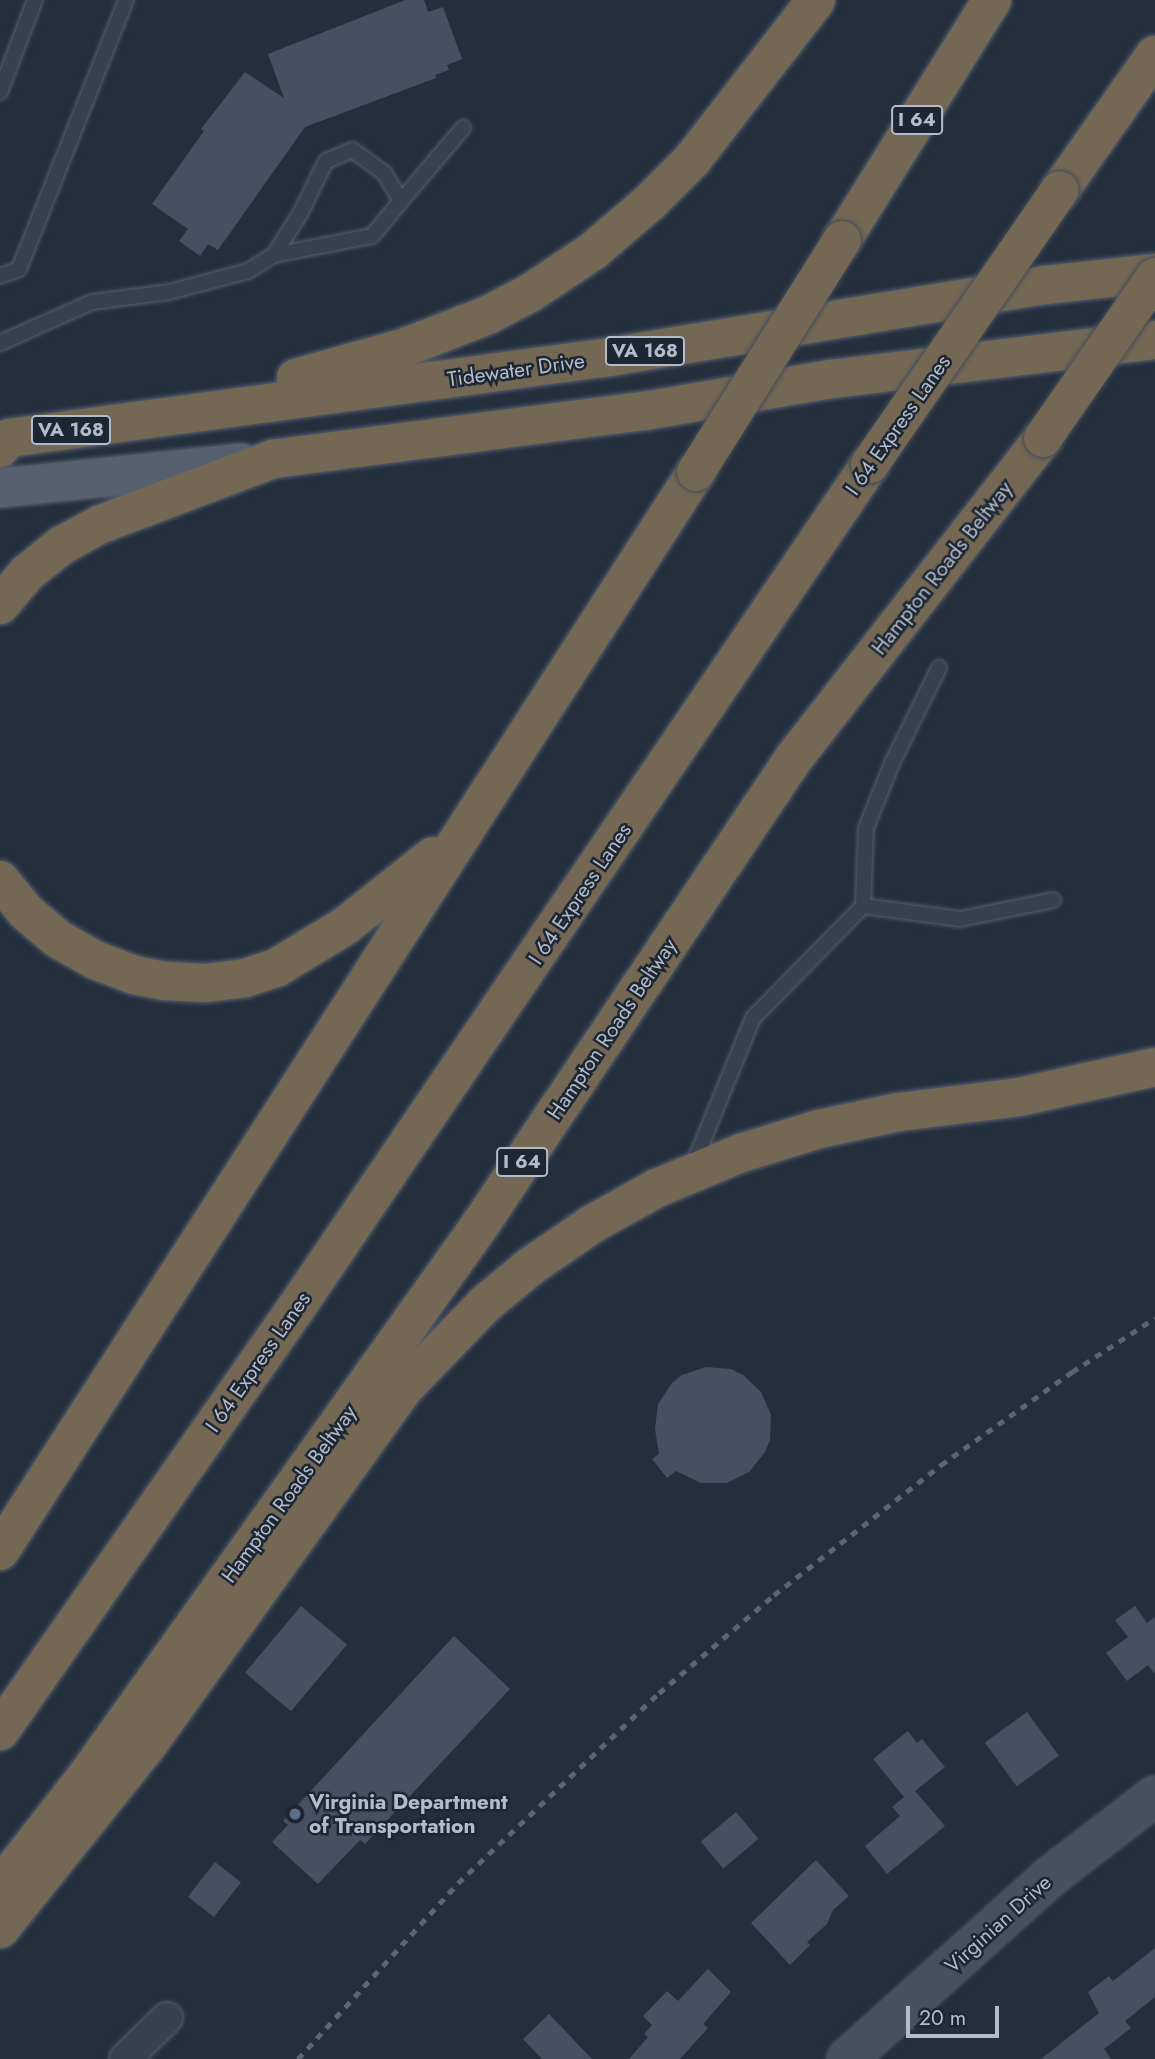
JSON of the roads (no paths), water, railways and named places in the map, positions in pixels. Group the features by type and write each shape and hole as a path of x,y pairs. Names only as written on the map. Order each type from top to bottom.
{"highway":[{"path":"134,423 406,347 488,315 530,293 593,251 650,202 692,160 816,0"},
{"name":"I 64","path":"0,1551 696,472 992,0"},
{"name":"I 64 Express Lanes","path":"0,1731 310,1288 870,464 1155,55"},
{"name":"Tidewater Drive","path":"3,442 610,357 1045,285 1155,275"},
{"name":"Hampton Roads Beltway","path":"0,1886 86,1777 462,1250 794,758 1043,438 1155,275"},
{"path":"0,605 27,573 62,545 101,524 273,459 644,411 831,379 1155,340"},
{"path":"0,880 26,912 50,933 94,960 134,975 165,981 206,983 245,978 288,961 345,926 409,878 468,824"},
{"path":"0,1929 146,1747 403,1389 485,1304 531,1266 592,1224 657,1188 741,1153 819,1129 899,1112 1019,1097 1155,1068"}],"main road":[{"path":"0,488 273,459"}],"street":[{"name":"Virginian Drive","path":"847,2059 1051,1876 1155,1796"},
{"path":"125,2059 167,2018"}],"lane":[{"path":"0,92 35,0"},
{"path":"0,276 19,269 126,0"},
{"path":"0,343 92,302 169,292 248,271 274,255 372,236 463,128"},
{"path":"274,255 300,214 326,161 352,150 384,173 401,201"},
{"path":"688,1176 753,1018 863,906 866,828 892,761 939,668"},
{"path":"863,906 960,919 1053,900"}],"railway":[{"path":"298,2059 458,1883 659,1693 774,1595 941,1465 1072,1372 1155,1318"}],"place":[{"name":"Virginia Department of Transportation","path":"295,1814"}]}
